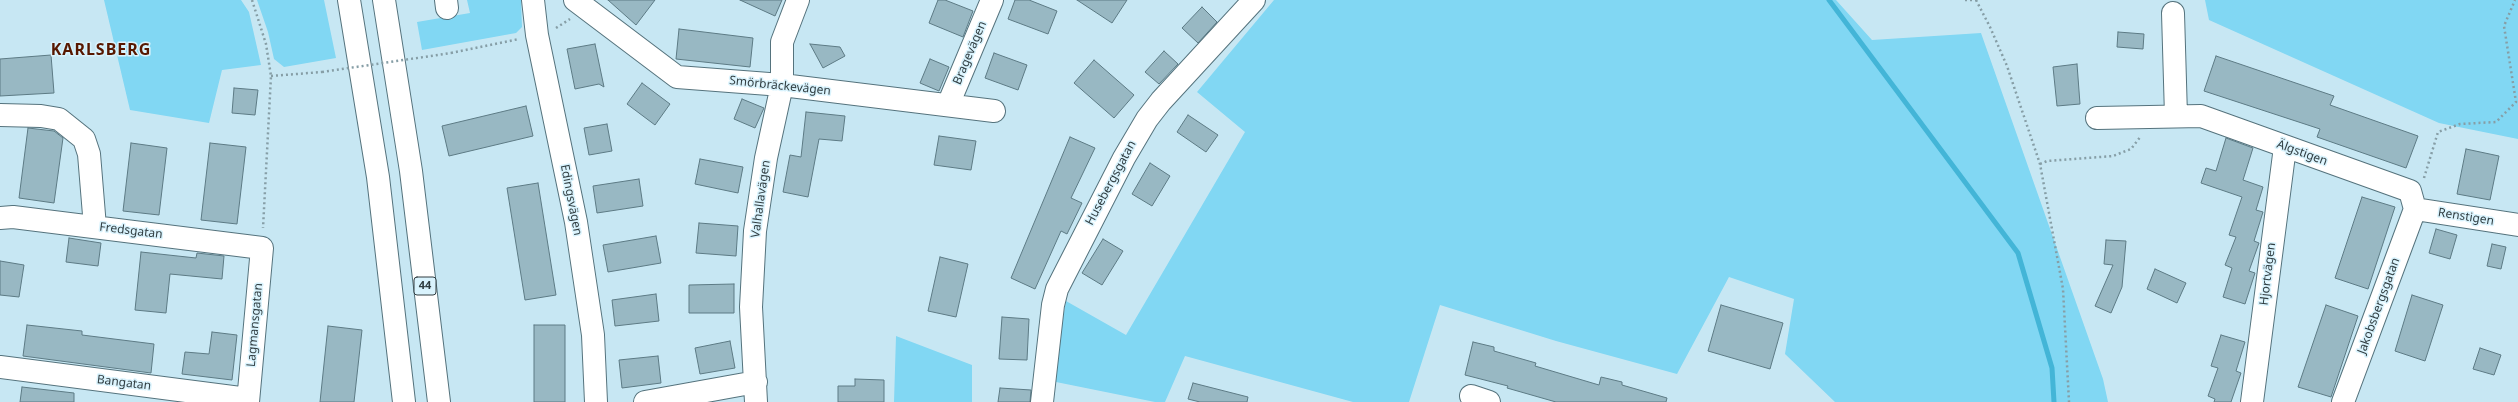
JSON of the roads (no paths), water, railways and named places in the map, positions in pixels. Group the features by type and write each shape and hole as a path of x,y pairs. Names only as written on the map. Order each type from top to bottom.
{"main road":[{"path":"349,0 378,177 404,402"},
{"name":"44","path":"384,0 411,171 438,402"},
{"name":"Edingsvägen","path":"533,0 537,35 576,222 593,335 596,402"},
{"name":"Valhallavägen","path":"756,392 751,307 755,231 766,158 782,85 782,42 798,0"},
{"name":"Bragevägen","path":"948,105 992,0"},
{"name":"Husebergsgatan","path":"1042,402 1052,305 1057,289 1120,165 1147,119 1161,101 1254,0"},
{"name":"Smörbräckevägen","path":"581,5 677,77 782,85 994,111"},
{"path":"2173,13 2176,116"},
{"path":"0,115 41,116 59,119 84,139 89,154 96,227"},
{"name":"Älgstigen","path":"2096,118 2200,116 2410,191 2415,209"},
{"name":"Hjortvägen","path":"2252,402 2285,147"},
{"name":"Renstigen","path":"2415,209 2518,225"},
{"name":"Jakobsbergsgatan","path":"2343,402 2415,209"},
{"name":"Fredsgatan","path":"0,218 13,217 262,248"},
{"name":"Lagmansgatan","path":"248,400 262,248"},
{"name":"Bangatan","path":"0,367 248,400"},
{"path":"645,402 756,392"}],"waterway":[{"path":"1829,0 2018,253 2052,368 2054,402"}],"district":[{"name":"KARLSBERG","path":"101,50"}]}
